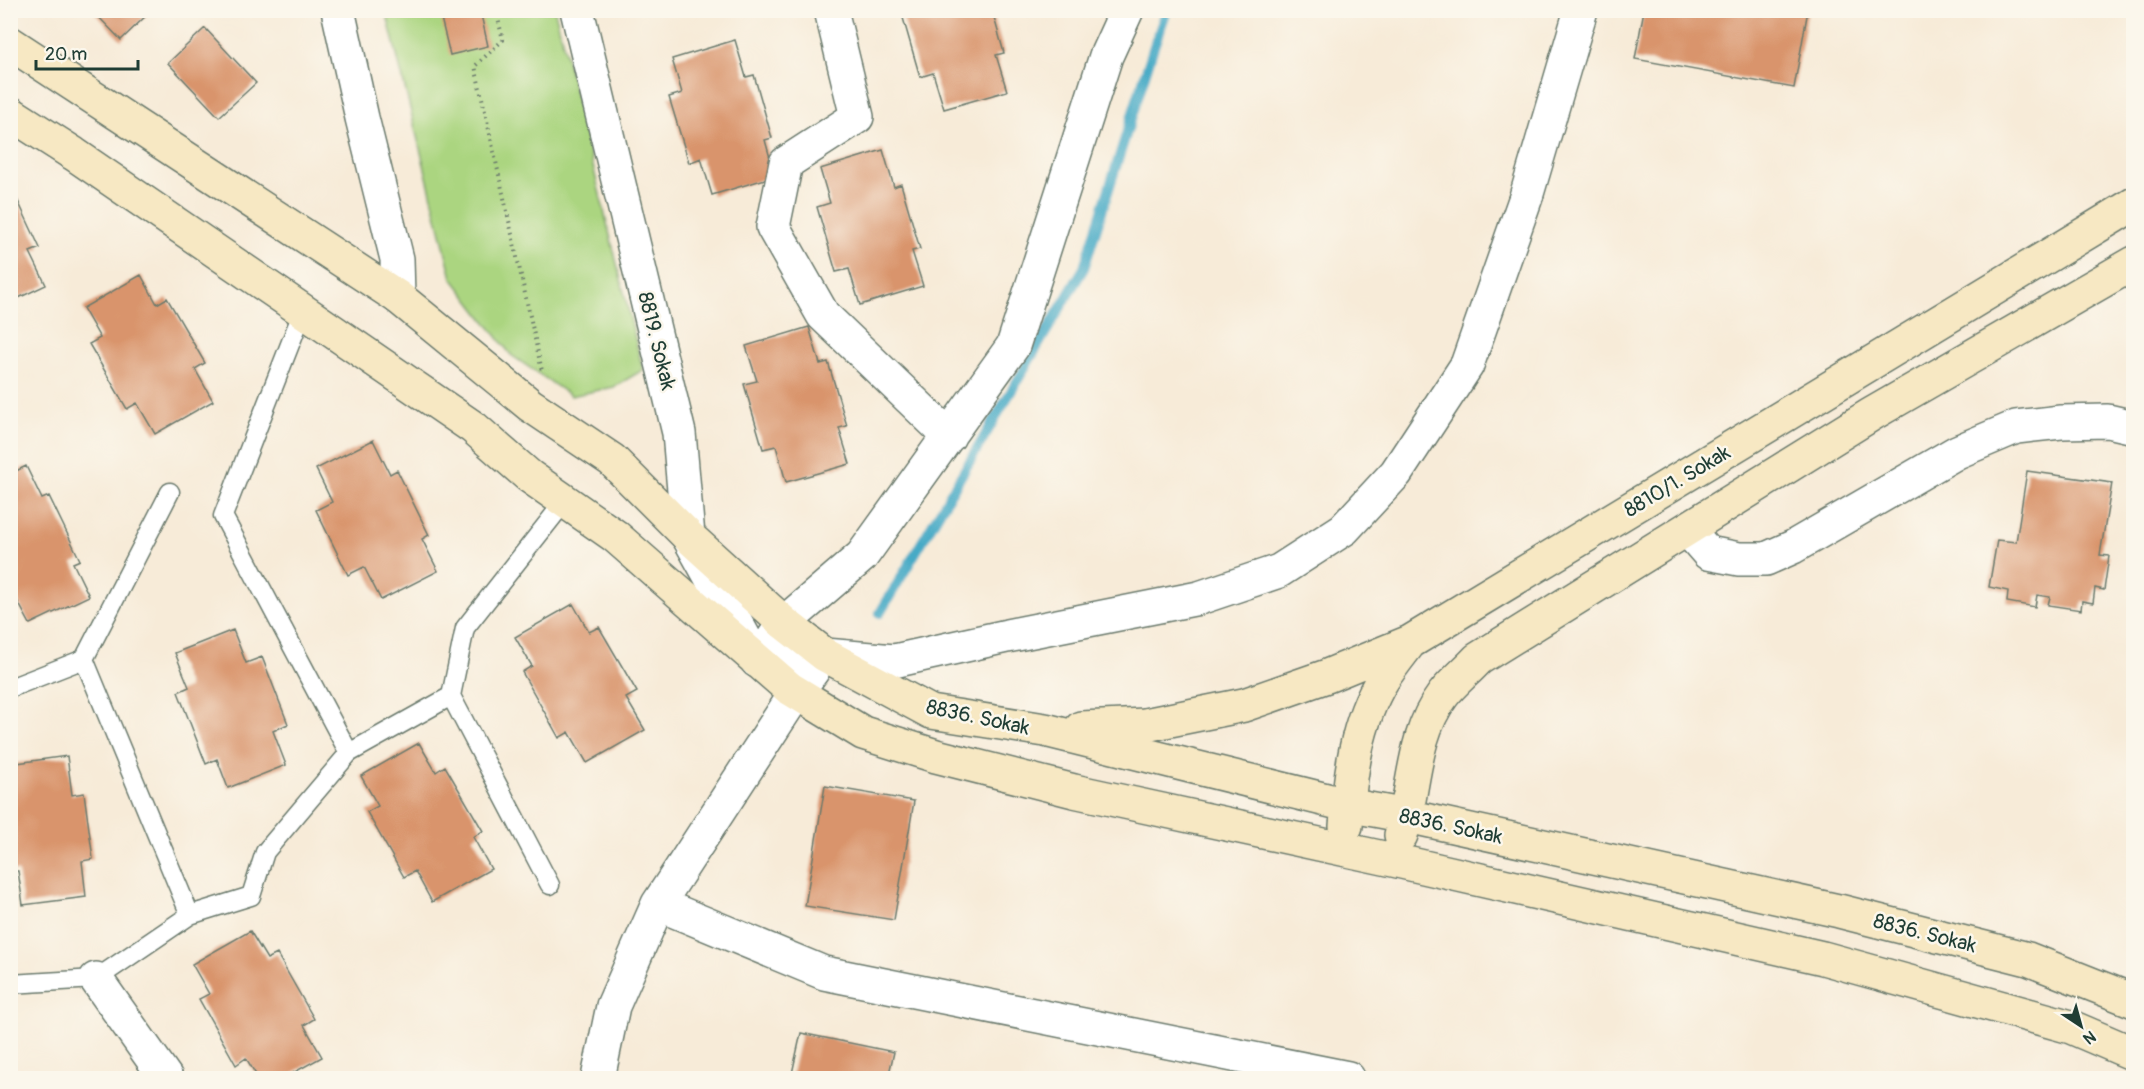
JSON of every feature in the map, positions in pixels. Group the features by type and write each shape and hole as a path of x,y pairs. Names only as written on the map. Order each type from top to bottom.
{"street":[{"path":"339,10 362,118 398,260 398,297"},
{"name":"8819. Sokak","path":"577,10 679,433 688,536 757,661"},
{"path":"831,10 857,117 786,164 773,227 823,315 949,436"},
{"path":"757,661 784,623 862,556 1013,346 1106,56 1128,10"},
{"path":"757,661 825,655 894,661 1006,636 1200,598 1279,571 1344,529 1396,473 1467,365 1526,197 1581,10"},
{"name":"8836. Sokak","path":"10,43 398,297 530,405 612,460 688,536 784,623 825,655 931,712 1045,730 1347,805 1407,816 1861,917 2028,959 2133,1001"},
{"path":"10,112 474,428 529,476 615,536 796,693 863,733 936,756 1074,791 1344,849 1822,958 2071,1027 2133,1054"},
{"name":"8810/1. Sokak","path":"1344,849 1347,805 1363,721 1382,679 1410,642 2133,204"},
{"path":"1393,860 1407,816 1417,752 1427,723 1442,696 1478,659 1872,414 2133,263"},
{"path":"1688,530 1707,553 1739,559 1766,559 1793,547 1958,452 2016,427 2061,422 2108,421 2133,427"},
{"path":"1045,730 1145,725 1244,705 1327,676 1410,642"},
{"path":"598,1078 613,1006 658,904 796,693 825,655"},
{"path":"658,904 824,973 1348,1078"},
{"path":"96,979 166,1078"}],"lane":[{"path":"303,311 223,516 349,753"},
{"path":"10,688 84,659 170,492"},
{"path":"550,885 452,696 465,628 565,501"},
{"path":"84,659 190,915"},
{"path":"10,984 96,979 190,915 251,896 265,852 349,753 452,696"}],"path":[{"path":"496,10 502,40 475,66 543,377 530,405"}],"green space":[{"path":"386,11 555,11 643,370 614,387 571,396 511,355 452,278"}],"building":[{"path":"92,10 152,10 121,40"},
{"path":"439,10 480,10 488,46 450,55"},
{"path":"992,10 1004,53 996,55 1007,91 944,109 933,73 920,77 901,11"},
{"path":"1644,10 1808,10 1794,88 1635,59"},
{"path":"205,28 256,83 219,117 168,63"},
{"path":"735,40 746,77 754,75 772,138 765,140 775,176 712,195 701,158 689,163 669,97 682,93 672,59"},
{"path":"883,150 894,187 901,184 920,249 912,251 923,286 860,305 849,269 836,272 817,207 830,203 820,169"},
{"path":"10,184 40,248 30,252 46,285 10,302"},
{"path":"141,275 157,304 167,298 205,363 195,369 213,401 155,434 137,403 127,409 89,344 100,338 83,308"},
{"path":"809,327 820,364 828,362 847,426 839,428 850,464 786,482 776,446 763,449 744,384 757,381 746,346"},
{"path":"373,440 390,474 397,470 429,535 422,539 438,571 381,600 364,567 348,575 316,510 332,502 316,469"},
{"path":"26,466 42,499 49,496 80,560 73,563 89,596 30,624 10,587 10,474"},
{"path":"2027,471 2112,483 2100,555 2109,556 2104,590 2095,588 2093,603 2082,601 2081,610 2048,605 2050,597 2037,595 2035,607 2007,602 2008,591 1989,587 1997,540 2016,542"},
{"path":"573,604 589,632 599,627 637,692 626,698 645,730 587,763 569,732 559,738 522,672 532,666 515,637"},
{"path":"233,630 246,663 262,657 288,724 273,731 286,765 228,788 217,759 206,764 178,692 189,687 175,653"},
{"path":"419,743 436,772 445,766 483,831 473,837 491,869 432,902 415,871 404,877 367,812 378,806 361,776"},
{"path":"67,756 72,795 84,793 93,859 82,861 86,897 23,905 18,871 10,871 10,764"},
{"path":"825,786 914,801 894,920 805,906"},
{"path":"250,931 267,959 277,954 314,1019 304,1025 322,1057 284,1078 258,1078 246,1058 236,1065 199,999 209,994 192,964"},
{"path":"801,1033 894,1052 888,1078 791,1078"}],"waterway":[{"path":"880,613 1084,268 1167,10"}]}
